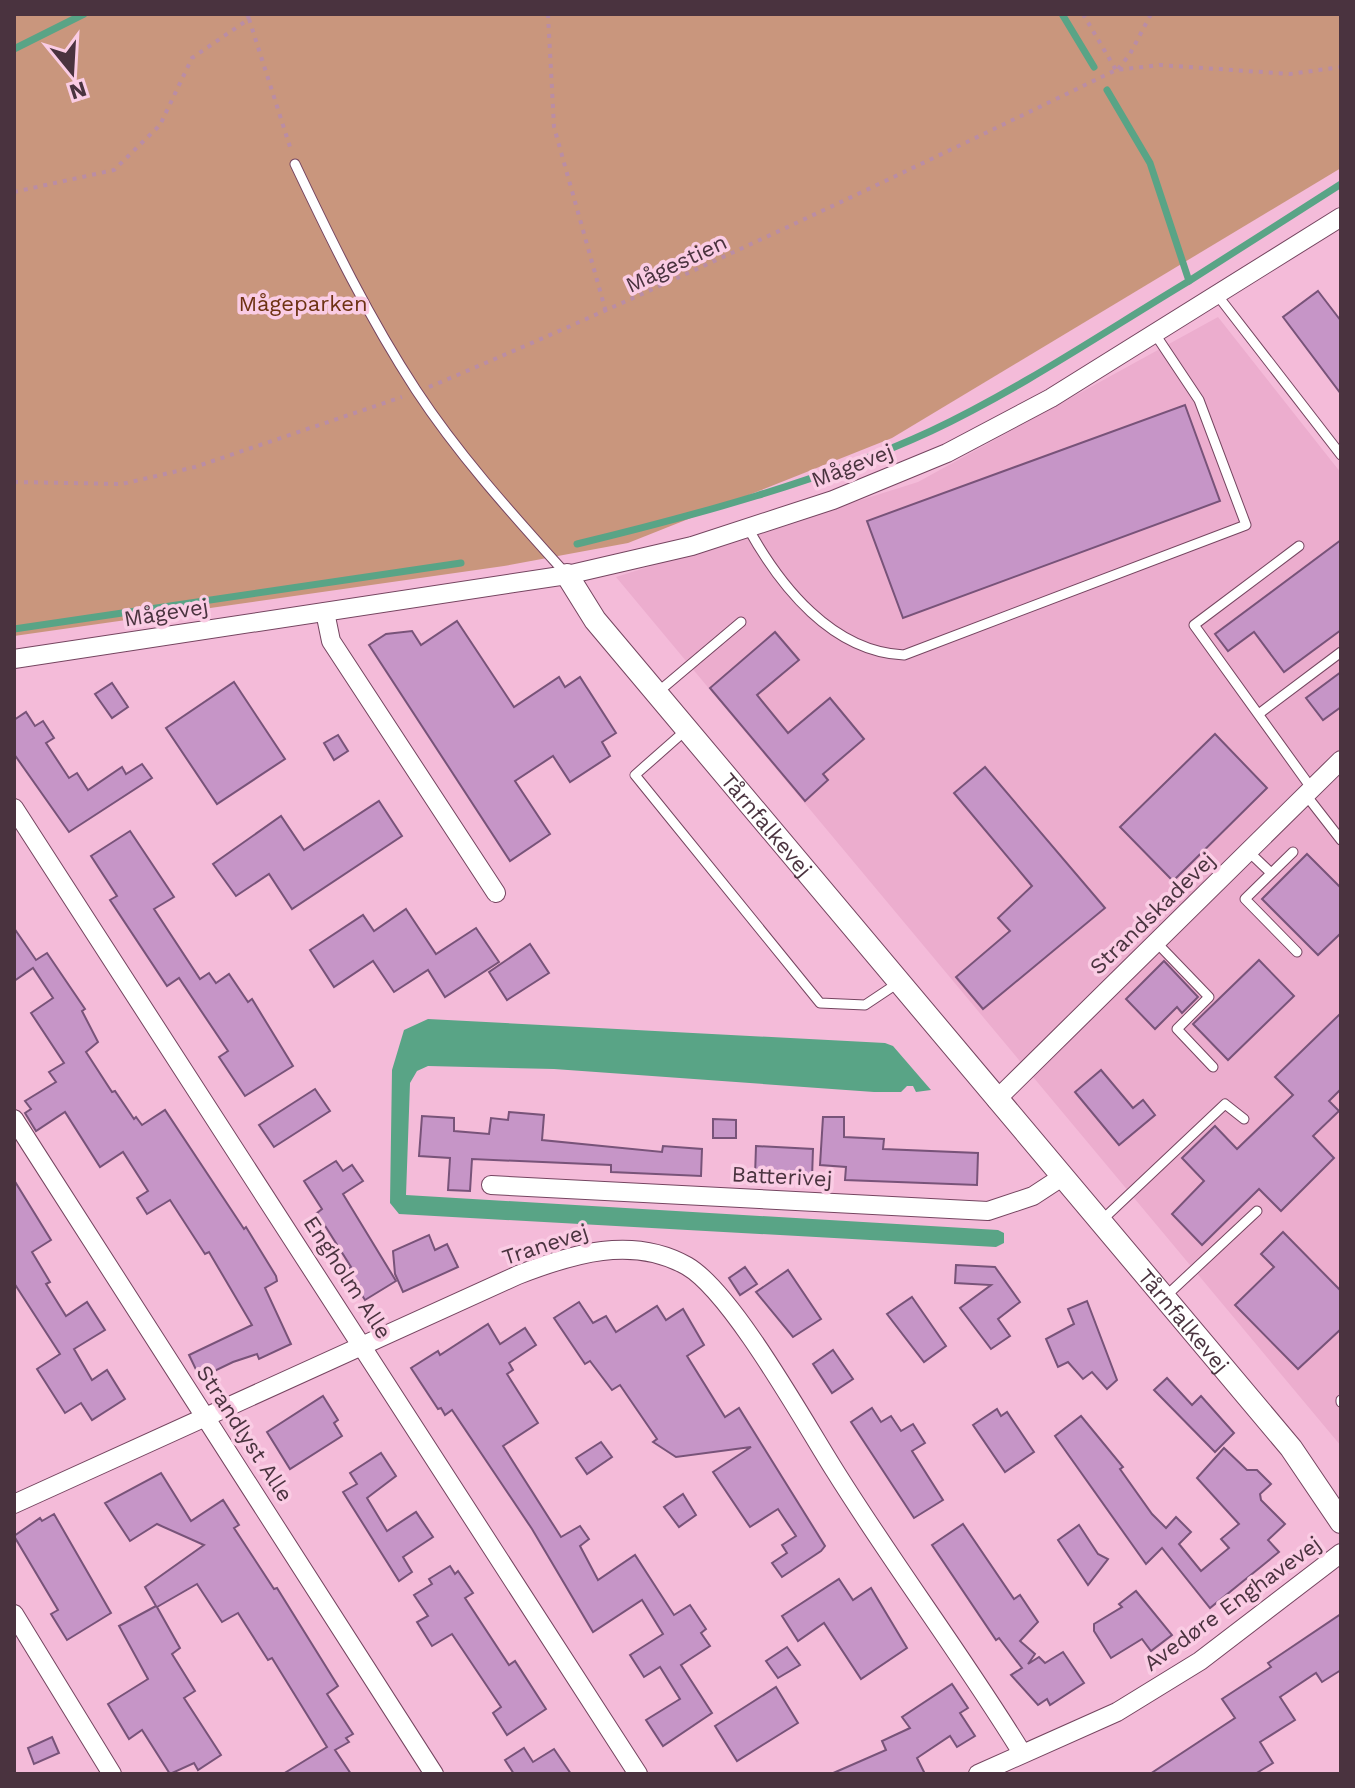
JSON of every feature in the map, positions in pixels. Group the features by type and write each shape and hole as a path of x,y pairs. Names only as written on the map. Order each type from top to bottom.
{"street":[{"name":"Mågevej","path":"14,659 567,575 692,546 833,500 947,453 1051,398 1341,217"},
{"name":"Tårnfalkevej","path":"567,575 595,620 656,694 1291,1448 1341,1522"},
{"path":"325,612 331,641 496,893"},
{"name":"Strandskadevej","path":"996,1100 1341,760"},
{"name":"Engholm Alle","path":"14,808 638,1774"},
{"name":"Strandlyst Alle","path":"14,1119 434,1774"},
{"name":"Batterivej","path":"491,1185 988,1211 1033,1196 1062,1177"},
{"name":"Tranevej","path":"14,1504 207,1419 363,1344 518,1275 585,1252 615,1248 643,1252 688,1266 728,1306 861,1511 983,1689 1022,1753"},
{"name":"Tårnfalkevej","path":"1291,1448 1341,1493"},
{"name":"Avedøre Enghavevej","path":"978,1774 1117,1712 1187,1669 1341,1553"},
{"path":"14,1614 112,1774"}],"lane":[{"name":"Tårnfalkevej","path":"295,164 351,281 417,392 488,487 567,575"},
{"path":"1218,296 1341,455"},
{"path":"748,527 768,563 826,626 863,648 904,655 1246,525 1199,400 1155,334"},
{"path":"1299,546 1194,625 1260,713 1340,836"},
{"path":"656,694 741,622"},
{"path":"1260,713 1341,652"},
{"path":"686,730 635,775 820,1003 865,1005 898,983"},
{"path":"1249,852 1271,873"},
{"path":"1293,852 1245,899 1297,952"},
{"path":"1156,942 1209,997 1177,1029 1213,1067"},
{"path":"1100,1222 1225,1104 1244,1119"},
{"path":"1164,1298 1257,1211"}],"path":[{"path":"548,14 554,127 606,313"},
{"path":"1083,14 1116,70 1130,54 1151,14"},
{"path":"14,192 114,170 160,125 192,58 248,17 295,164"},
{"name":"Mågestien","path":"14,482 122,484 208,463 417,392 606,313 1116,70 1160,65 1290,74 1341,67"}],"shaded area":[{"path":"1218,317 1341,473 1341,1446 616,577 918,482"},
{"path":"428,1019 885,1043 893,1046 931,1090 916,1092 913,1086 907,1086 901,1092 874,1092 554,1069 428,1066 417,1071 410,1083 406,1195 998,1230 1004,1233 1004,1243 996,1247 399,1214 390,1203 392,1070 404,1030"}],"green space":[{"name":"Mågeparken","path":"14,14 1341,14 1341,168 892,438 628,543 504,566 14,636"}],"building":[{"path":"1318,291 1341,321 1341,394 1283,317"},
{"path":"1185,405 1220,501 903,618 867,521"},
{"path":"1341,540 1341,630 1284,672 1254,632 1228,651 1215,634"},
{"path":"457,621 514,707 559,677 565,687 580,677 616,733 602,742 610,756 570,782 553,756 515,781 550,834 510,861 369,645 386,634 412,631 421,645"},
{"path":"775,632 799,660 757,695 788,733 830,698 864,739 823,774 828,780 805,801 710,688"},
{"path":"1341,672 1341,707 1323,720 1306,698"},
{"path":"234,682 285,759 217,804 166,728"},
{"path":"112,683 128,707 112,718 95,694"},
{"path":"26,712 35,726 43,721 54,738 46,743 69,778 77,773 88,790 122,767 126,774 142,764 152,778 69,832 14,754 14,720"},
{"path":"1215,734 1267,788 1173,881 1120,827"},
{"path":"338,735 348,751 334,760 324,743"},
{"path":"985,767 1105,908 983,1009 956,977 1010,931 998,918 1032,886 954,793"},
{"path":"379,801 402,836 292,909 269,874 236,896 213,864 281,816 304,850"},
{"path":"130,831 174,897 154,909 200,979 209,973 216,983 229,974 248,1002 252,999 293,1066 245,1096 219,1057 228,1051 179,978 167,986 110,900 117,896 91,856"},
{"path":"1307,854 1341,888 1341,933 1318,955 1262,899"},
{"path":"406,909 436,954 476,928 499,962 445,997 428,970 394,992 373,961 334,987 310,950 363,915 374,931"},
{"path":"14,928 36,960 47,953 85,1009 82,1011 98,1042 86,1052 112,1092 115,1091 134,1119 136,1117 142,1125 165,1110 244,1229 246,1227 276,1276 277,1281 265,1288 291,1344 259,1359 257,1354 233,1362 200,1378 189,1355 252,1325 209,1252 205,1254 170,1200 147,1214 137,1198 148,1191 123,1152 100,1167 65,1112 36,1131 25,1113 31,1109 25,1101 56,1082 49,1072 64,1063 31,1013 53,998 33,968 14,981"},
{"path":"530,944 549,973 507,1000 489,972"},
{"path":"1259,960 1294,996 1228,1060 1193,1024"},
{"path":"1164,961 1198,997 1182,1013 1177,1007 1155,1029 1126,999"},
{"path":"1341,1013 1341,1089 1329,1101 1339,1111 1313,1136 1334,1158 1281,1211 1259,1189 1202,1245 1172,1214 1204,1181 1182,1158 1215,1126 1237,1149 1293,1095 1275,1077"},
{"path":"1101,1070 1133,1108 1143,1100 1155,1115 1119,1145 1075,1092"},
{"path":"315,1089 330,1111 274,1147 259,1125"},
{"path":"509,1112 544,1115 542,1140 662,1152 663,1146 702,1149 701,1176 611,1172 611,1165 472,1159 470,1191 448,1190 450,1158 419,1156 422,1116 454,1118 454,1131 489,1134 491,1118 508,1120"},
{"path":"823,1117 844,1117 844,1137 884,1139 883,1149 978,1153 977,1185 845,1180 846,1167 820,1165"},
{"path":"713,1119 736,1120 736,1138 713,1138"},
{"path":"756,1146 813,1149 812,1178 755,1176"},
{"path":"336,1161 343,1171 352,1165 363,1181 343,1194 396,1281 365,1300 346,1270 351,1267 317,1213 322,1209 304,1181"},
{"path":"14,1180 51,1240 32,1252 50,1282 46,1284 66,1316 87,1302 105,1330 74,1349 92,1380 107,1370 125,1399 92,1420 81,1403 65,1413 37,1369 60,1354 14,1283"},
{"path":"1283,1232 1341,1291 1341,1329 1298,1369 1235,1305 1274,1267 1261,1254"},
{"path":"429,1235 435,1250 447,1244 458,1267 403,1292 395,1274 393,1251"},
{"path":"956,1265 995,1267 1020,1302 998,1319 1010,1336 991,1349 960,1308 991,1285 955,1283"},
{"path":"745,1267 757,1284 740,1295 729,1278"},
{"path":"788,1270 821,1319 793,1337 756,1292"},
{"path":"912,1297 946,1346 924,1362 887,1314"},
{"path":"1087,1301 1117,1380 1107,1389 1092,1372 1083,1379 1068,1362 1058,1367 1046,1339 1074,1324 1068,1309"},
{"path":"579,1302 593,1323 606,1316 616,1332 657,1306 666,1320 683,1309 704,1345 687,1356 725,1417 739,1408 825,1546 821,1551 782,1577 772,1563 787,1553 782,1545 796,1536 778,1509 750,1527 713,1472 751,1447 676,1457 653,1442 657,1439 620,1385 612,1390 590,1361 585,1364 554,1318"},
{"path":"488,1324 500,1344 525,1328 536,1345 509,1363 513,1370 507,1374 538,1423 503,1446 561,1537 580,1526 589,1539 580,1546 598,1580 635,1555 674,1615 690,1605 706,1629 701,1633 710,1646 681,1665 712,1713 663,1746 646,1720 680,1699 660,1667 644,1677 630,1655 663,1634 642,1600 593,1632 532,1529 452,1410 445,1415 441,1408 438,1409 411,1368 438,1351 440,1355"},
{"path":"833,1350 853,1379 832,1393 813,1364"},
{"path":"1167,1378 1192,1405 1201,1396 1234,1433 1215,1452 1154,1390"},
{"path":"323,1396 338,1420 334,1423 342,1436 290,1469 267,1432"},
{"path":"872,1408 881,1422 891,1416 901,1431 913,1424 925,1443 912,1451 943,1500 914,1518 851,1422"},
{"path":"997,1409 1001,1416 1007,1412 1034,1452 1005,1472 973,1425"},
{"path":"1081,1416 1123,1467 1120,1469 1152,1514 1166,1528 1176,1517 1191,1532 1179,1544 1201,1571 1229,1548 1221,1539 1239,1524 1197,1478 1224,1448 1247,1470 1257,1470 1271,1484 1260,1494 1261,1500 1285,1524 1268,1540 1279,1552 1210,1608 1162,1548 1146,1564 1055,1436"},
{"path":"601,1442 612,1457 587,1474 576,1458"},
{"path":"381,1453 396,1476 367,1498 387,1531 416,1512 433,1537 403,1557 412,1572 399,1581 343,1492 357,1484 350,1473"},
{"path":"161,1473 191,1521 223,1500 239,1525 234,1528 274,1589 277,1588 338,1686 327,1694 353,1734 346,1738 349,1742 335,1750 351,1774 283,1774 327,1747 272,1658 268,1660 238,1613 222,1622 197,1584 157,1607 180,1648 172,1654 195,1691 184,1698 221,1755 198,1770 194,1763 170,1774 142,1730 129,1739 108,1704 148,1679 119,1626 156,1606 145,1587 204,1545 157,1524 130,1541 105,1503"},
{"path":"683,1494 696,1515 679,1527 664,1507"},
{"path":"54,1514 111,1613 67,1640 51,1614 58,1610 14,1536 40,1518 42,1521"},
{"path":"963,1524 1014,1599 1020,1595 1038,1622 1020,1641 1035,1654 1028,1664 1039,1657 1045,1663 1063,1652 1084,1683 1050,1705 1047,1699 1038,1705 1011,1675 1022,1668 999,1638 996,1640 932,1545"},
{"path":"1079,1525 1098,1554 1108,1559 1088,1585 1058,1540"},
{"path":"450,1566 455,1574 458,1571 473,1593 465,1598 509,1665 515,1661 546,1709 507,1735 493,1713 501,1707 452,1634 432,1646 417,1622 428,1616 414,1595 432,1584 429,1579"},
{"path":"839,1579 853,1600 871,1588 907,1648 861,1679 824,1623 798,1641 782,1616"},
{"path":"1136,1591 1172,1635 1151,1651 1142,1639 1111,1658 1094,1631 1094,1624 1122,1607 1119,1604"},
{"path":"1341,1614 1341,1670 1322,1682 1316,1673 1280,1697 1295,1720 1260,1742 1273,1763 1255,1774 1150,1774 1235,1718 1222,1699 1271,1667 1268,1663"},
{"path":"787,1647 800,1665 778,1678 766,1661"},
{"path":"952,1684 968,1708 960,1713 975,1736 957,1747 950,1736 917,1758 925,1774 831,1774 886,1750 882,1741 910,1728 902,1717"},
{"path":"776,1687 798,1723 737,1761 715,1726"},
{"path":"52,1737 59,1753 34,1764 28,1748"},
{"path":"524,1748 533,1762 554,1749 571,1774 514,1774 505,1760"}],"waterway":[{"path":"14,49 84,14"},
{"path":"1062,14 1094,67"},
{"path":"577,544 757,496 846,466 931,431 997,397 1189,281 1150,163 1107,90"},
{"path":"1189,281 1341,184"},
{"path":"14,629 461,563"}]}
